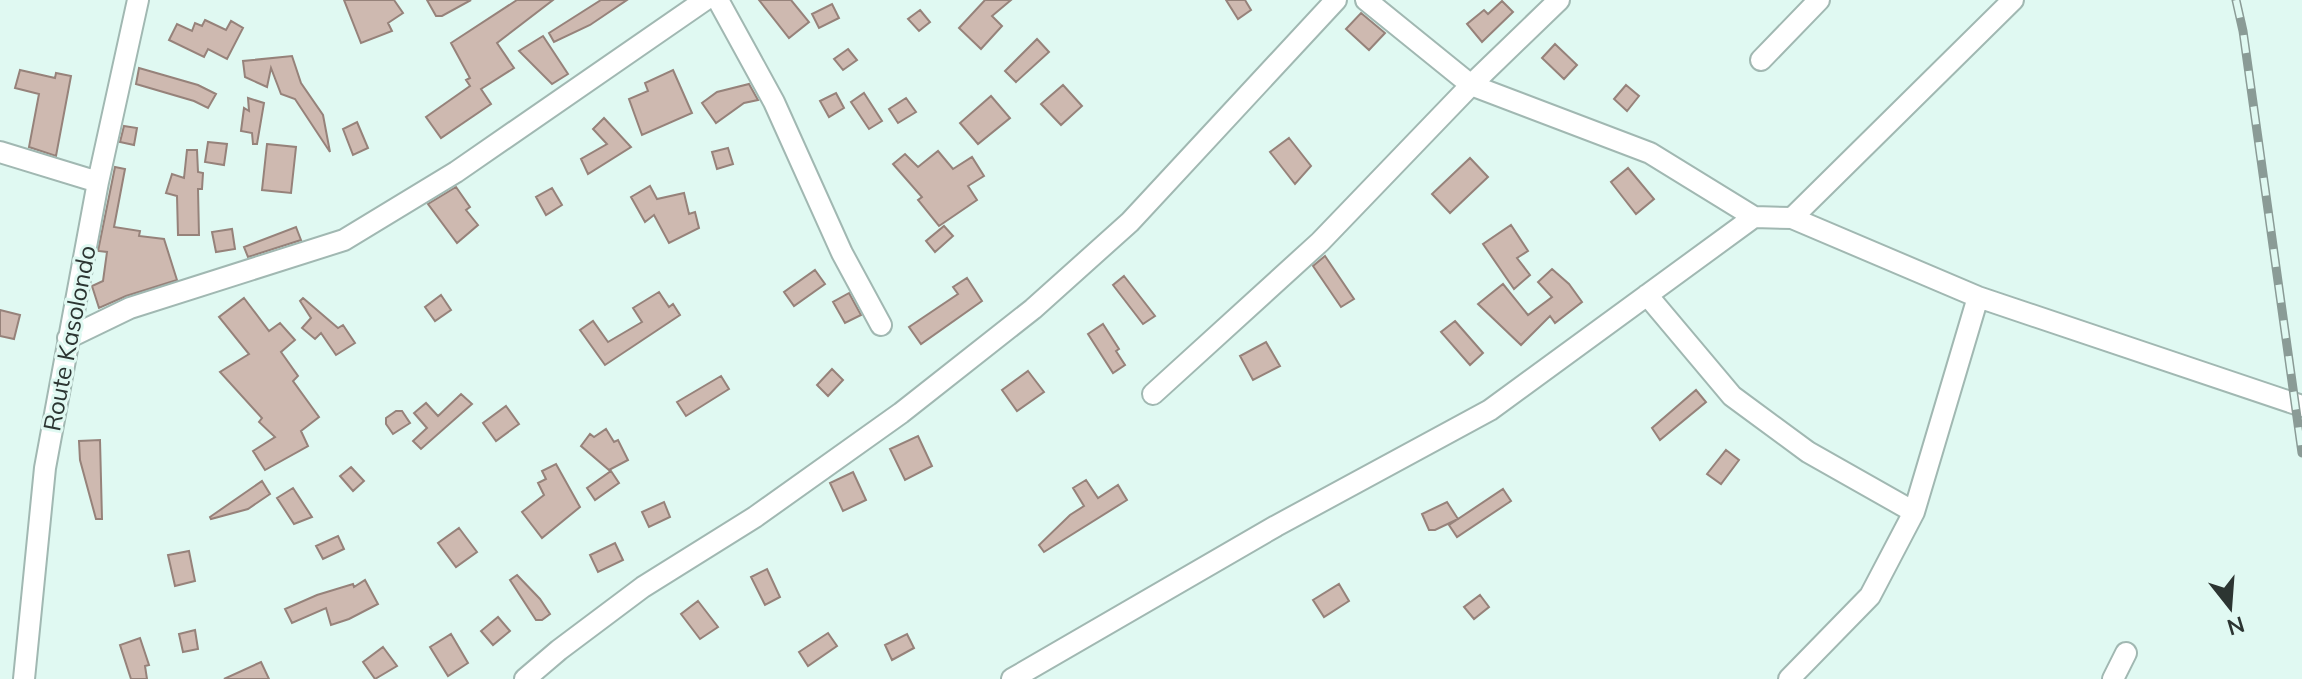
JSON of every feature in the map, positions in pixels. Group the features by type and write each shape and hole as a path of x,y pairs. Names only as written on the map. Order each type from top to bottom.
{"street":[{"name":"Route Kasolondo","path":"24,679 45,468 98,182 138,0"},
{"path":"68,338 130,308 344,240 456,172 705,0"},
{"path":"718,0 774,102 842,253 881,325"},
{"path":"525,679 643,587 755,517 901,413 1033,309 1130,222 1336,0"},
{"path":"1366,0 1471,85 1650,153 1754,217 1792,218 1978,297 2302,406"},
{"path":"1153,394 1320,242 1471,85 1559,0"},
{"path":"1761,60 1819,0"},
{"path":"1792,218 2013,0"},
{"path":"0,152 98,182"},
{"path":"1012,679 1276,526 1490,410 1754,217"},
{"path":"1647,295 1732,396 1808,452 1914,512"},
{"path":"1789,679 1870,596 1914,512 1978,297"},
{"path":"2113,679 2126,653"}],"building":[{"path":"344,0 394,0 403,13 388,23 392,31 361,43"},
{"path":"427,0 471,0 442,16 436,16"},
{"path":"517,0 553,0 497,43 514,68 481,89 491,104 441,138 426,117 470,86 466,80 470,78 451,43"},
{"path":"601,0 627,0 590,25 554,42 549,33"},
{"path":"759,0 791,0 809,22 789,38"},
{"path":"985,0 1011,0 992,16 1002,26 981,49 959,28"},
{"path":"1226,0 1245,0 1251,10 1238,19"},
{"path":"1502,1 1513,12 1482,42 1467,24 1484,10 1488,14"},
{"path":"832,4 839,18 819,28 812,14"},
{"path":"920,10 930,22 919,31 908,19"},
{"path":"1361,13 1385,33 1369,50 1346,29"},
{"path":"205,20 226,30 231,21 243,28 227,59 208,49 204,57 169,40 177,24 192,31 195,23 202,26"},
{"path":"543,36 568,74 552,84 519,51"},
{"path":"1037,39 1049,52 1016,82 1005,71"},
{"path":"1555,44 1577,65 1564,79 1542,58"},
{"path":"848,49 857,60 843,70 834,59"},
{"path":"292,56 301,83 323,115 330,152 295,99 281,94 271,68 267,87 245,77 243,61"},
{"path":"139,68 198,85 216,94 208,108 136,84"},
{"path":"20,70 55,78 56,73 71,76 56,156 29,147 39,94 15,88"},
{"path":"673,70 692,113 642,135 629,99 648,91 645,83"},
{"path":"749,84 758,100 744,103 716,123 702,103 717,92"},
{"path":"1063,85 1082,106 1061,125 1041,104"},
{"path":"1626,85 1639,96 1627,111 1614,99"},
{"path":"836,93 844,108 829,117 820,101"},
{"path":"864,93 882,121 869,129 851,102"},
{"path":"991,96 1010,118 978,144 960,123"},
{"path":"248,98 264,103 257,144 253,144 252,133 241,131 244,108 249,111"},
{"path":"906,98 916,112 898,123 889,109"},
{"path":"604,118 631,147 588,174 581,159 607,144 593,129"},
{"path":"357,122 368,148 353,155 343,129"},
{"path":"124,126 137,128 134,145 120,142"},
{"path":"1289,138 1311,166 1295,184 1270,152"},
{"path":"208,142 227,144 224,165 205,162"},
{"path":"267,144 296,147 291,193 262,190"},
{"path":"728,148 733,164 717,169 712,152"},
{"path":"187,150 197,150 198,172 203,173 202,189 198,189 199,235 178,235 177,196 166,193 172,174 184,178"},
{"path":"938,151 953,169 972,157 984,176 968,186 977,200 939,226 918,200 922,197 893,164 905,154 918,167"},
{"path":"1470,158 1488,177 1450,213 1432,194"},
{"path":"115,167 125,169 114,227 140,231 139,236 164,239 177,280 99,308 92,286 103,281 107,252 98,251"},
{"path":"1628,168 1654,199 1636,214 1611,182"},
{"path":"650,186 657,199 684,193 689,214 695,212 699,228 669,243 654,215 645,222 631,197"},
{"path":"456,187 470,207 466,210 478,225 457,243 428,204"},
{"path":"552,188 562,205 546,215 536,197"},
{"path":"1511,225 1528,251 1517,258 1530,275 1514,289 1483,244"},
{"path":"944,226 953,236 935,252 926,241"},
{"path":"296,227 301,240 248,257 244,247"},
{"path":"232,229 235,249 216,252 212,232"},
{"path":"1325,256 1354,299 1341,307 1313,266"},
{"path":"1552,269 1569,284 1582,302 1555,323 1550,316 1521,345 1478,304 1503,284 1528,315 1552,297 1538,282"},
{"path":"815,270 825,284 794,306 784,292"},
{"path":"1124,276 1155,316 1143,324 1113,285"},
{"path":"967,278 982,301 921,344 909,327 958,294 953,287"},
{"path":"659,292 669,307 673,304 680,315 605,365 580,330 593,321 608,342 642,322 633,308"},
{"path":"849,293 861,315 845,323 833,302"},
{"path":"441,295 451,310 435,321 425,307"},
{"path":"244,298 269,331 280,323 295,340 281,352 298,376 293,381 319,417 301,431 308,446 265,470 253,451 275,437 259,422 262,418 220,372 249,354 219,317"},
{"path":"303,298 338,328 343,325 355,343 336,355 321,333 315,339 302,328 311,318 300,301"},
{"path":"0,310 20,315 14,339 0,336"},
{"path":"1455,321 1483,353 1470,365 1441,332"},
{"path":"1103,324 1125,365 1113,373 1088,334"},
{"path":"1266,342 1280,366 1253,380 1240,356"},
{"path":"832,369 843,380 828,396 817,385"},
{"path":"1028,371 1044,392 1017,411 1002,390"},
{"path":"721,376 729,389 686,416 677,402"},
{"path":"1696,390 1706,402 1660,440 1652,428"},
{"path":"461,394 472,404 421,449 413,441 427,428 414,413 426,403 438,416"},
{"path":"506,406 519,424 496,441 483,423"},
{"path":"396,411 402,411 410,423 393,434 386,424 386,418"},
{"path":"606,429 614,442 618,440 628,460 609,470 581,446 590,434 594,437"},
{"path":"918,436 932,466 905,480 890,449"},
{"path":"100,440 102,519 96,519 80,460 79,441"},
{"path":"1726,450 1739,460 1721,484 1707,474"},
{"path":"556,464 580,507 542,538 522,512 544,495 538,483 546,479 542,471"},
{"path":"351,467 364,481 353,491 340,476"},
{"path":"611,471 619,483 595,500 587,488"},
{"path":"853,472 866,500 843,511 830,483"},
{"path":"1086,480 1098,498 1118,485 1127,500 1044,552 1039,545 1084,506 1073,488"},
{"path":"262,481 270,494 248,509 211,519 210,517"},
{"path":"293,488 312,517 294,524 277,498"},
{"path":"1503,489 1511,501 1457,537 1449,525"},
{"path":"664,502 670,517 649,527 642,512"},
{"path":"1447,502 1458,519 1429,530 1422,514"},
{"path":"459,528 477,552 456,567 438,543"},
{"path":"338,536 344,549 323,559 316,546"},
{"path":"615,543 623,560 598,572 590,555"},
{"path":"189,551 195,581 175,586 168,555"},
{"path":"767,569 780,597 765,605 751,577"},
{"path":"517,575 550,614 542,620 536,620 510,580"},
{"path":"365,580 378,604 349,619 331,625 326,608 292,623 285,609 317,595 353,584 354,587"},
{"path":"1339,584 1349,601 1324,617 1313,600"},
{"path":"1480,595 1489,607 1474,619 1464,607"},
{"path":"698,601 718,627 700,639 681,614"},
{"path":"498,617 510,631 493,645 481,631"},
{"path":"195,630 198,649 183,652 179,634"},
{"path":"828,633 837,646 808,666 799,652"},
{"path":"451,634 468,663 448,676 430,647"},
{"path":"907,634 914,648 892,660 885,645"},
{"path":"140,638 149,665 145,666 147,679 131,679 120,645"},
{"path":"383,647 397,666 375,679 363,662"},
{"path":"261,662 269,679 224,679"}],"railway":[{"path":"2236,0 2243,31 2302,453"}]}
